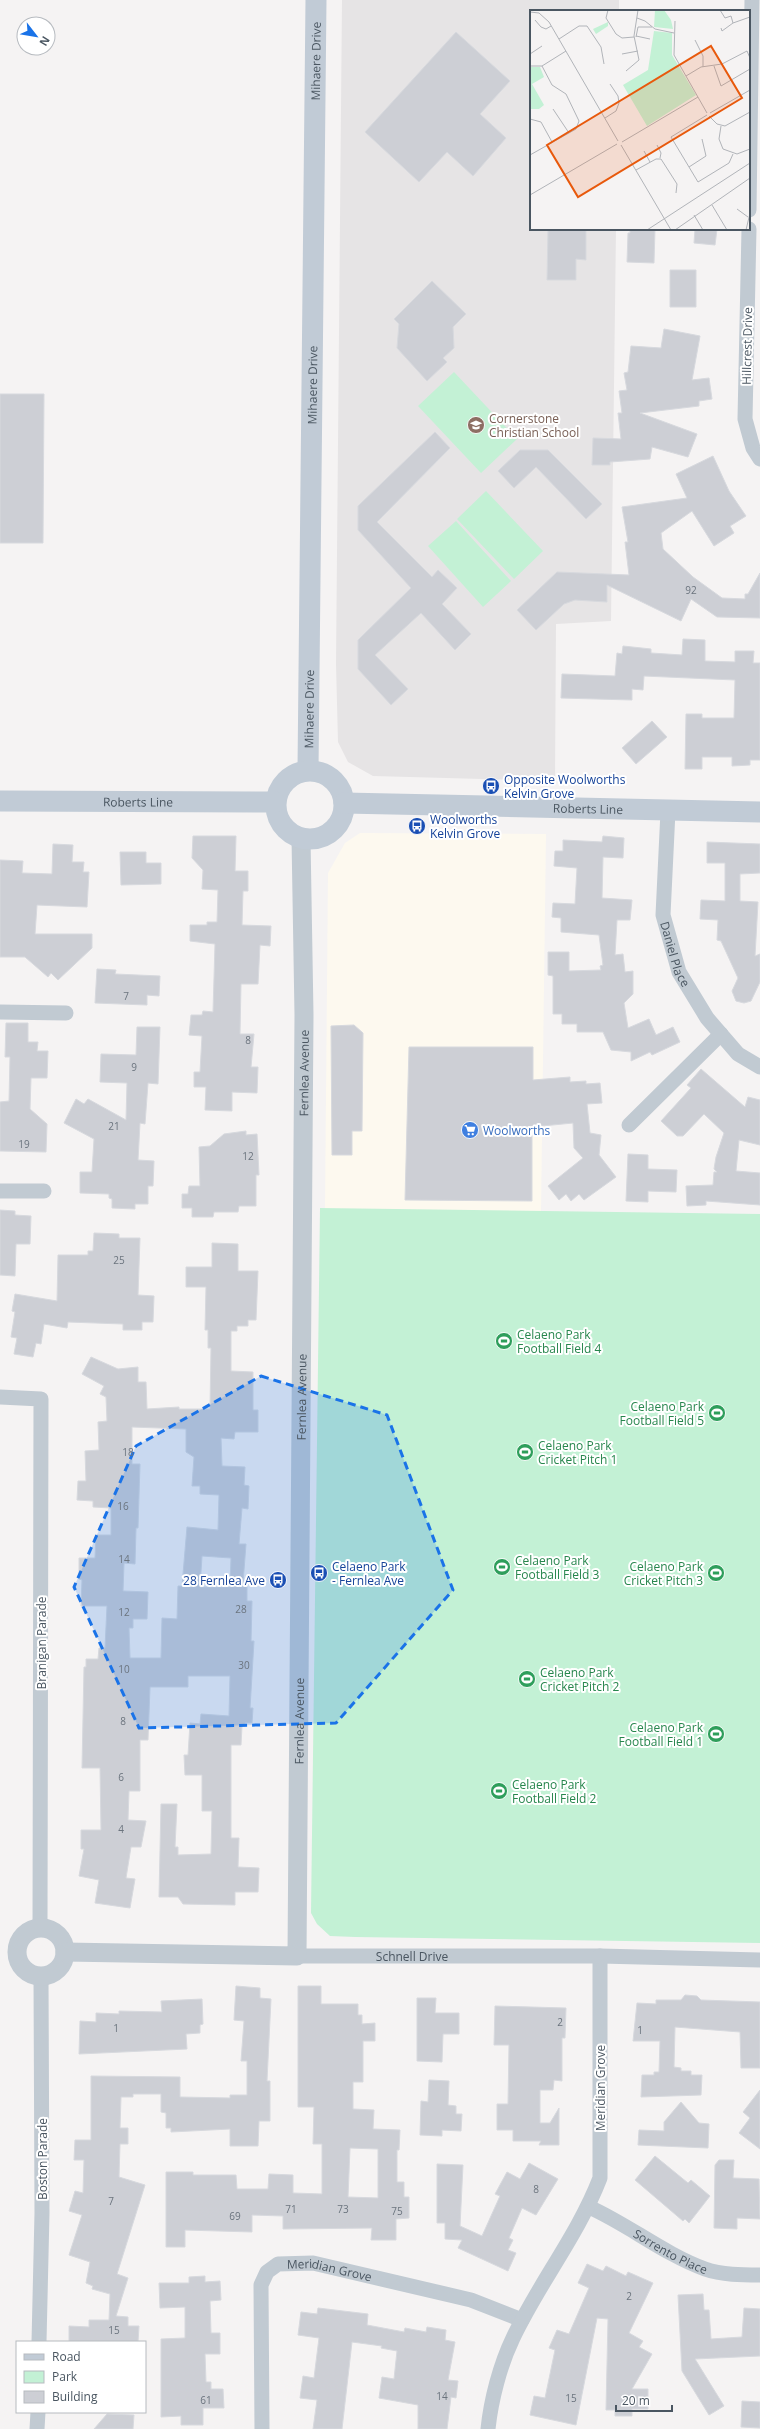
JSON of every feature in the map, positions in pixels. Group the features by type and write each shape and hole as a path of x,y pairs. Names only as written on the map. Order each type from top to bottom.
{"main road":[{"name":"Mihaere Drive","path":"308,770 316,0"},
{"path":"308,770 318,772 336,783 344,803 338,823 331,831 316,838 301,838 290,833 282,824 277,814 275,802 280,788 290,777 308,770"},
{"name":"Roberts Line","path":"0,801 275,802"},
{"name":"Roberts Line","path":"344,803 760,812"}],"street":[{"path":"750,189 755,85 752,0"},
{"name":"Hillcrest Drive","path":"749,230 754,318 745,419 754,448 760,459"},
{"name":"Daniel Place","path":"668,811 664,915 679,972 707,1018 738,1054 760,1067"},
{"name":"Fernlea Avenue","path":"297,1956 304,1023 301,838"},
{"path":"0,1012 66,1013"},
{"path":"629,1125 721,1034"},
{"path":"0,1191 44,1191"},
{"name":"Branigan Parade","path":"0,1398 41,1399 40,1928"},
{"path":"40,1928 55,1933 60,1938 65,1952 60,1966 55,1972 41,1977 26,1972 8,1951 18,1944 27,1932 40,1928"},
{"name":"Schnell Drive","path":"65,1952 297,1956 600,1956 760,1960"},
{"name":"Meridian Grove","path":"488,2429 498,2384 512,2340 522,2320 589,2207 600,2178 600,1956"},
{"name":"Boston Parade","path":"39,2341 42,2213 41,1977"},
{"name":"Sorrento Place","path":"589,2207 618,2220 706,2270 735,2275 760,2275"},
{"name":"Meridian Grove","path":"262,2429 261,2285 267,2272 278,2264 313,2263 471,2300 522,2320"},
{"path":"37,2429 38,2413"}],"highlighted area":[{"path":"261,1376 387,1415 453,1590 336,1723 139,1728 74,1587 136,1446"}],"shaded area":[{"name":"Cornerstone Christian School","path":"342,0 619,0 619,10 530,10 530,230 616,230 611,621 556,624 555,781 373,776 348,762 338,742 336,664"},
{"path":"360,833 546,834 541,1212 325,1209 328,873 345,843"}],"green space":[{"path":"454,372 517,439 481,473 418,406"},
{"path":"486,491 543,551 514,579 457,519"},
{"path":"456,521 511,581 483,607 428,546"},
{"path":"320,1208 760,1214 760,1943 330,1936 317,1924 311,1913"}],"building":[{"path":"456,32 510,81 480,114 506,138 473,176 447,152 419,182 365,132"},
{"path":"548,230 586,230 586,260 576,259 576,280 547,280"},
{"path":"630,230 655,230 654,263 627,262 628,233 630,233"},
{"path":"695,230 717,230 715,245 694,243"},
{"path":"670,270 696,270 696,307 670,307"},
{"path":"432,281 466,314 453,327 454,348 443,358 447,362 427,381 397,348 399,324 394,319"},
{"path":"664,329 700,336 692,380 709,378 712,399 699,401 699,406 640,413 697,434 688,457 652,447 650,459 610,462 610,465 592,465 593,438 621,439 618,413 622,413 619,391 627,390 624,373 628,372 631,346 661,348"},
{"path":"0,394 44,394 43,543 0,543"},
{"path":"435,432 450,448 377,522 432,577 438,570 457,588 442,604 471,634 455,650 421,613 375,655 408,689 391,705 358,669 358,640 411,588 358,530 358,506"},
{"path":"520,450 548,450 602,504 586,519 536,467 514,488 498,471"},
{"path":"713,456 729,491 746,516 730,526 734,533 714,546 692,511 661,533 663,549 693,577 722,598 745,599 745,594 748,594 760,573 760,618 717,617 691,599 681,621 607,585 607,602 575,600 564,604 536,630 517,610 557,572 629,575 625,542 628,542 622,507 687,498 676,474"},
{"path":"683,639 705,640 705,661 735,662 735,651 754,651 753,663 760,663 760,760 750,760 750,765 732,766 732,757 702,757 702,769 685,769 686,714 702,714 702,718 734,718 735,680 644,676 643,690 632,689 632,700 561,698 562,674 615,676 617,653 622,654 623,646 651,649 651,653 682,655"},
{"path":"652,721 667,737 636,764 622,748"},
{"path":"193,836 236,836 235,871 248,871 248,891 243,891 242,925 271,926 270,946 260,945 258,984 241,984 240,1034 254,1034 251,1067 258,1067 257,1093 232,1092 232,1111 205,1110 206,1087 194,1087 194,1072 200,1072 202,1036 189,1035 191,1015 202,1015 203,1011 213,1012 215,944 190,941 190,925 207,925 207,922 217,922 218,890 202,889 203,870 192,858"},
{"path":"603,836 624,838 623,858 603,857 602,898 632,900 630,920 617,920 615,955 623,954 625,972 633,971 633,994 624,1003 628,1028 649,1019 656,1035 673,1027 680,1042 652,1055 650,1052 631,1061 631,1052 611,1050 603,1032 577,1032 577,1024 562,1024 562,1014 553,1014 553,976 548,975 548,952 569,952 569,971 601,970 600,966 603,965 599,935 561,932 561,918 552,917 553,903 575,904 577,868 554,866 555,851 563,851 563,840 602,842"},
{"path":"707,842 760,844 760,873 740,874 740,901 758,902 755,956 760,954 760,982 751,1001 744,1003 736,1001 732,991 738,978 721,941 717,940 718,920 700,919 701,900 725,901 725,863 707,863"},
{"path":"53,844 73,845 72,862 84,862 83,872 89,872 87,907 37,905 35,934 92,934 92,948 58,980 51,973 48,977 25,957 0,957 0,860 23,861 22,873 52,874"},
{"path":"120,852 146,852 146,863 161,863 161,884 121,885"},
{"path":"97,969 116,970 115,974 160,976 159,996 147,995 147,1005 95,1003"},
{"path":"6,1023 28,1023 28,1042 38,1042 37,1051 48,1051 47,1078 31,1078 30,1109 47,1124 46,1152 0,1151 0,1102 9,1101 10,1057 5,1057"},
{"path":"354,1025 363,1033 362,1131 352,1131 352,1155 332,1155 331,1026"},
{"path":"137,1027 160,1027 158,1084 148,1083 145,1124 140,1123 138,1160 154,1161 153,1186 148,1186 148,1204 135,1204 135,1209 112,1208 112,1199 109,1198 109,1194 80,1193 80,1172 92,1172 94,1139 64,1123 76,1099 84,1104 88,1099 126,1120 127,1083 100,1082 101,1054 136,1055"},
{"name":"Woolworths","path":"409,1047 533,1047 533,1080 570,1077 570,1082 586,1081 586,1084 600,1083 602,1103 587,1104 590,1133 601,1135 599,1155 616,1177 584,1200 579,1194 571,1201 566,1194 559,1200 548,1186 583,1158 574,1148 573,1123 532,1127 532,1201 405,1200"},
{"path":"701,1069 745,1107 748,1097 760,1100 760,1145 739,1140 736,1171 760,1173 760,1205 706,1201 706,1205 687,1206 686,1186 713,1185 714,1172 717,1172 714,1169 716,1157 724,1133 704,1114 683,1136 677,1136 661,1121 691,1088 687,1085"},
{"path":"246,1131 246,1135 257,1134 259,1175 256,1175 256,1206 239,1206 238,1212 214,1212 213,1217 192,1217 192,1208 182,1208 182,1194 188,1194 189,1186 200,1186 199,1147 210,1146 224,1134"},
{"path":"628,1154 648,1155 648,1169 677,1170 676,1192 648,1191 648,1202 626,1201"},
{"path":"0,1210 15,1211 15,1215 31,1216 30,1244 16,1244 15,1276 0,1275"},
{"path":"94,1233 119,1234 119,1238 140,1238 138,1295 154,1296 153,1322 142,1322 142,1330 123,1330 123,1324 68,1322 67,1328 44,1324 41,1344 36,1343 33,1357 14,1354 17,1338 11,1337 15,1312 12,1311 15,1294 57,1301 58,1255 88,1255 88,1251 93,1251"},
{"path":"212,1243 238,1244 238,1271 258,1271 256,1320 248,1320 248,1326 237,1326 237,1331 231,1331 231,1371 253,1372 253,1410 258,1410 258,1432 235,1432 234,1439 221,1438 222,1466 245,1467 244,1485 249,1486 248,1509 242,1508 239,1544 246,1544 243,1583 247,1583 247,1601 252,1601 251,1641 254,1641 250,1708 253,1708 252,1723 245,1723 245,1726 242,1726 241,1745 231,1745 231,1838 239,1838 238,1867 259,1868 258,1892 235,1892 235,1905 183,1904 178,1897 159,1897 161,1804 177,1804 175,1847 178,1847 178,1855 211,1854 212,1811 202,1811 202,1775 185,1775 184,1755 188,1755 190,1723 200,1724 201,1714 229,1716 230,1676 188,1676 188,1687 150,1687 148,1740 140,1740 140,1791 129,1791 128,1820 146,1821 141,1847 131,1847 126,1878 135,1879 130,1908 95,1903 99,1880 79,1876 84,1849 81,1849 81,1830 101,1830 100,1768 82,1768 84,1667 86,1667 86,1659 98,1659 99,1648 105,1648 107,1606 81,1606 82,1580 79,1579 79,1558 95,1558 96,1535 111,1535 111,1508 93,1507 93,1501 77,1500 78,1481 86,1481 85,1451 99,1450 98,1422 107,1421 106,1397 100,1394 104,1386 82,1374 91,1357 118,1369 138,1367 138,1382 146,1382 147,1409 179,1407 179,1409 210,1409 211,1348 208,1348 208,1330 205,1330 206,1287 186,1287 186,1267 212,1267","holes":["132,1427 186,1429 186,1452 194,1457 192,1486 200,1486 200,1494 219,1495 218,1530 187,1527 182,1586 178,1586 177,1619 162,1618 161,1658 130,1658 129,1628 133,1628 133,1619 147,1619 148,1592 123,1591 124,1563 135,1564 136,1528 138,1528 140,1464 132,1464","202,1556 231,1558 230,1587 200,1587"]},
{"path":"236,1986 260,1988 260,1998 271,1999 267,2081 270,2081 270,2121 259,2121 258,2146 230,2146 230,2129 171,2132 171,2128 166,2128 166,2113 161,2112 161,2094 133,2094 133,2097 121,2097 120,2128 128,2128 128,2144 120,2144 119,2177 145,2185 117,2274 128,2278 116,2316 128,2317 128,2326 139,2326 138,2341 69,2341 69,2326 89,2327 89,2320 109,2320 110,2294 92,2289 93,2286 86,2283 90,2262 69,2255 82,2215 69,2211 75,2191 83,2193 84,2160 74,2160 75,2140 91,2140 91,2076 180,2077 180,2097 230,2098 230,2095 247,2095 247,2061 241,2061 244,2021 234,2020"},
{"path":"298,1986 321,1986 321,2004 358,2004 358,2015 362,2015 362,2024 375,2023 375,2041 363,2041 363,2082 353,2082 353,2109 374,2110 373,2129 400,2130 399,2150 397,2150 397,2182 404,2182 404,2197 409,2197 409,2218 396,2219 396,2240 371,2240 372,2228 283,2229 283,2216 252,2215 252,2232 185,2230 185,2247 166,2247 166,2172 193,2172 193,2175 236,2175 237,2189 268,2189 269,2174 293,2175 293,2193 322,2194 322,2144 313,2144 314,2107 298,2107","holes":["350,2148 378,2149 378,2198 348,2197"]},
{"path":"685,1995 697,1996 701,2000 760,2002 760,2068 741,2068 740,2032 675,2027 674,2067 681,2068 681,2071 691,2071 691,2075 702,2075 701,2095 641,2097 642,2075 654,2075 654,2072 659,2072 660,2041 633,2041 637,2003 656,2004 656,2000 681,2000"},
{"path":"417,1998 436,1998 435,2013 459,2013 459,2034 443,2034 442,2062 417,2061"},
{"path":"202,1999 203,2024 200,2025 200,2033 186,2034 187,2049 79,2054 80,2021 96,2022 96,2013 119,2014 119,2011 162,2012 161,2001"},
{"path":"495,2006 566,2008 565,2038 562,2038 562,2081 554,2080 553,2090 540,2090 540,2123 550,2123 559,2108 559,2145 539,2145 541,2141 513,2141 513,2130 497,2130 497,2104 508,2104 509,2045 494,2045"},
{"path":"429,2080 449,2081 448,2105 456,2106 456,2114 462,2114 461,2131 442,2130 442,2136 420,2135 421,2101 428,2102"},
{"path":"760,2090 760,2149 739,2133 750,2118 743,2112"},
{"path":"681,2102 699,2123 709,2124 708,2148 638,2145 639,2130 664,2131 664,2122"},
{"path":"655,2156 688,2183 691,2180 710,2196 689,2223 685,2219 683,2221 635,2180"},
{"path":"719,2160 734,2160 733,2178 759,2179 760,2219 737,2218 737,2229 714,2228 715,2165"},
{"path":"529,2163 558,2179 536,2215 522,2208 509,2238 513,2240 508,2250 516,2253 508,2271 458,2248 462,2240 445,2239 445,2223 437,2223 437,2164 463,2165 460,2226 482,2236 500,2196 495,2194 507,2172 520,2179"},
{"path":"587,2264 603,2271 606,2266 626,2276 628,2272 653,2283 629,2333 643,2341 639,2347 652,2354 632,2389 648,2389 648,2409 632,2409 632,2416 615,2416 615,2410 606,2410 608,2319 597,2318 576,2425 530,2415 534,2396 545,2398 555,2350 549,2348 557,2330 569,2334 589,2288 578,2283"},
{"path":"205,2276 205,2282 220,2281 221,2300 210,2301 211,2333 220,2333 220,2354 205,2354 206,2382 211,2382 211,2389 223,2389 224,2408 203,2408 203,2425 181,2425 181,2416 161,2417 161,2339 185,2338 185,2307 160,2308 159,2283 189,2283 189,2277"},
{"path":"703,2294 704,2310 709,2310 711,2339 742,2337 744,2308 760,2309 760,2356 695,2359 724,2406 709,2415 682,2371 678,2295"},
{"path":"318,2308 368,2314 367,2325 404,2332 405,2328 426,2332 427,2327 446,2330 445,2340 455,2342 448,2380 458,2381 456,2398 451,2397 447,2429 418,2429 418,2405 379,2398 382,2377 394,2379 397,2351 381,2348 382,2346 352,2342 342,2429 313,2429 317,2400 300,2398 303,2376 314,2378 319,2338 298,2335 301,2312 317,2314"},
{"path":"742,2401 760,2402 760,2428 741,2427"},
{"path":"107,2414 134,2415 133,2429 94,2429"}],"place":[{"name":"Cornerstone Christian School","path":"476,425"},
{"name":"Opposite Woolworths Kelvin Grove","path":"491,786"},
{"name":"Woolworths Kelvin Grove","path":"417,826"},
{"name":"Woolworths","path":"470,1130"},
{"name":"Celaeno Park Football Field 4","path":"504,1341"},
{"name":"Celaeno Park Football Field 5","path":"717,1413"},
{"name":"Celaeno Park Cricket Pitch 1","path":"525,1452"},
{"name":"Celaeno Park Football Field 3","path":"502,1567"},
{"name":"Celaeno Park - Fernlea Ave","path":"319,1573"},
{"name":"Celaeno Park Cricket Pitch 3","path":"716,1573"},
{"name":"28 Fernlea Ave","path":"278,1580"},
{"name":"Celaeno Park Cricket Pitch 2","path":"527,1679"},
{"name":"Celaeno Park Football Field 1","path":"716,1734"},
{"name":"Celaeno Park Football Field 2","path":"499,1791"}]}
